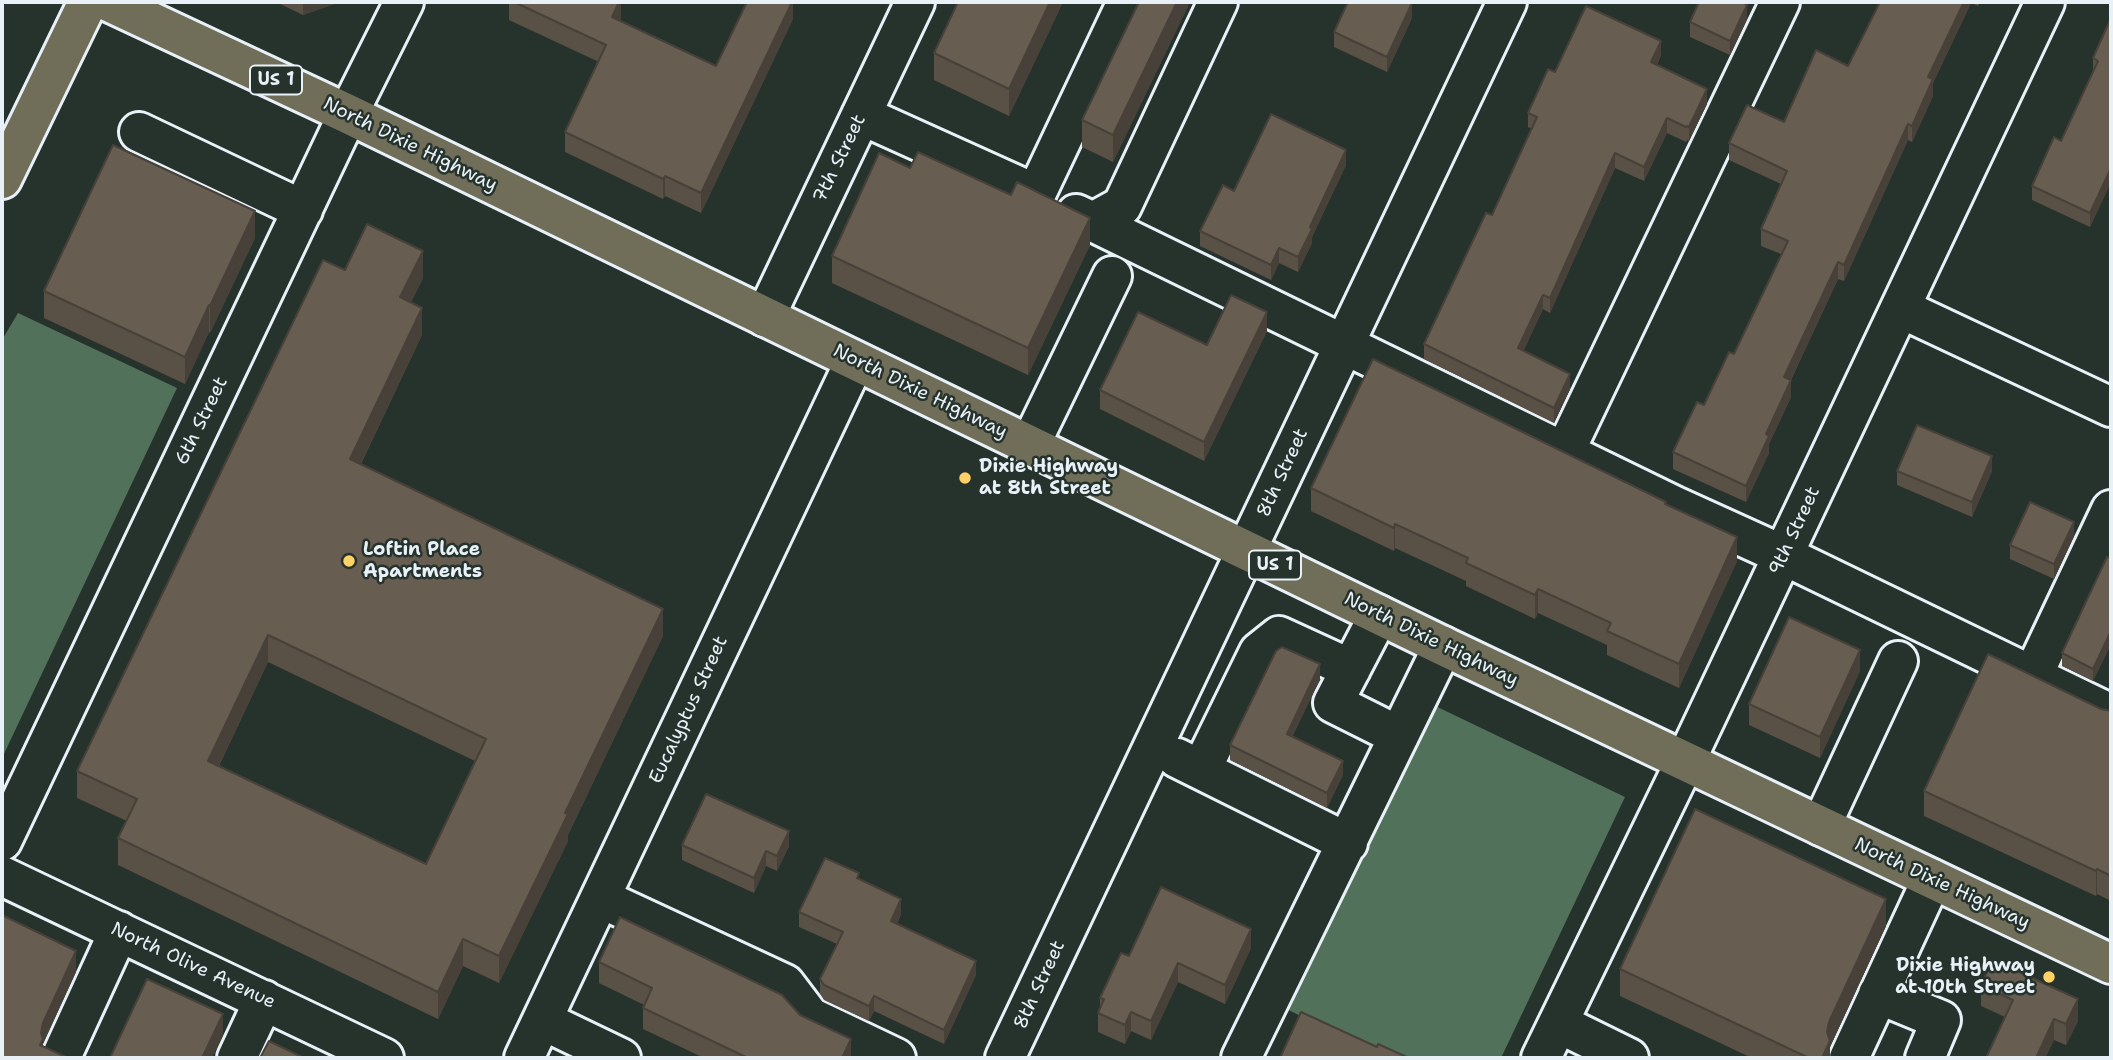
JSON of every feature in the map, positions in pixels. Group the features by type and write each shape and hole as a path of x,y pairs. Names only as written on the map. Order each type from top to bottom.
{"main road":[{"path":"2,180 88,2"},
{"name":"North Dixie Highway","path":"108,2 348,114 1443,646 2111,964"}],"street":[{"name":"6th Street","path":"2,841 348,114 404,2"},
{"name":"7th Street","path":"765,317 915,2"},
{"path":"1036,194 1127,2"},
{"path":"1093,222 1122,206 1218,2"},
{"name":"8th Street","path":"1005,1058 1507,2"},
{"path":"1565,451 1780,2"},
{"name":"9th Street","path":"1541,1058 1685,762 2045,2"},
{"path":"861,115 1036,194 1675,506 1783,555 2111,714"},
{"path":"139,132 303,210"},
{"path":"1030,445 1112,275"},
{"path":"1900,308 2111,407"},
{"name":"Eucalyptus Street","path":"524,1058 855,361"},
{"path":"2033,675 2111,510"},
{"path":"1379,615 1334,704 1399,736"},
{"path":"1202,770 1259,652 1279,636 1351,669"},
{"path":"1241,1058 1443,646"},
{"path":"1821,827 1898,662"},
{"path":"1185,678 1236,701"},
{"path":"1153,746 1348,843"},
{"name":"North Olive Avenue","path":"2,876 264,1000 363,1054"},
{"path":"1849,1058 1932,879"},
{"path":"600,898 785,984 810,1017 896,1058"},
{"path":"63,1053 119,931"},
{"path":"1878,994 1941,1020 1925,1058"},
{"path":"237,1058 264,1000"},
{"path":"542,1020 621,1058"},
{"path":"1558,1023 1629,1058"}],"green space":[{"path":"18,313 177,388 2,758 2,340"},
{"path":"1427,702 1625,797 1501,1058 1389,1058 1282,1007"}],"building":[{"path":"514,2 619,2 612,17 716,66 747,2 792,2 701,193 665,176 663,179 565,132 606,45"},
{"path":"958,2 1050,2 1009,89 934,53"},
{"path":"1139,2 1177,2 1113,135 1082,120"},
{"path":"1348,2 1412,3 1387,57 1334,32"},
{"path":"1699,2 1742,2 1747,5 1730,41 1690,22"},
{"path":"1880,2 1964,2 1928,77 1933,79 1912,126 1908,124 1844,265 1838,262 1784,377 1791,380 1746,486 1673,452 1697,402 1704,405 1729,352 1734,354 1788,241 1761,229 1787,171 1729,143 1747,105 1784,122 1816,50 1848,66"},
{"path":"1586,6 1661,41 1651,62 1707,89 1689,127 1667,118 1644,167 1615,153 1550,298 1543,295 1518,348 1570,374 1554,408 1424,344 1486,213 1492,215 1537,117 1528,113 1548,69 1555,72"},
{"path":"2111,18 2111,168 2090,213 2032,186 2054,137 2061,141 2098,61 2093,58"},
{"path":"1271,114 1346,150 1298,257 1279,248 1271,265 1200,231 1223,185 1234,191"},
{"path":"113,145 255,211 185,357 44,291"},
{"path":"918,152 1011,195 1017,182 1090,218 1028,348 832,256 879,153 910,168"},
{"name":"Loftin Place Apartments","path":"367,224 423,251 400,297 422,308 350,459 663,609 499,956 463,939 438,992 118,838 137,799 77,771 323,260 345,270","holes":["268,635 486,739 426,864 208,761"]},
{"path":"1231,295 1267,312 1204,442 1100,390 1138,312 1207,345"},
{"path":"1373,359 1737,537 1679,664 1607,631 1611,623 1538,589 1535,595 1466,563 1468,558 1395,524 1394,528 1311,488"},
{"path":"1917,425 1992,456 1972,502 1897,471"},
{"path":"2030,502 2074,522 2054,564 2010,545"},
{"path":"2107,557 2111,558 2111,631 2093,669 2062,653"},
{"path":"1789,617 1860,650 1820,737 1749,704"},
{"path":"1282,647 1320,664 1287,734 1343,761 1327,793 1230,745 1276,651"},
{"path":"1988,654 2101,709 2111,711 2111,876 1924,791"},
{"path":"706,794 789,831 777,856 766,851 754,878 682,845"},
{"path":"1695,809 1886,899 1829,1022 1827,1032 1830,1041 1822,1058 1809,1058 1620,969"},
{"path":"825,858 859,873 857,878 901,899 891,921 976,961 944,1030 874,996 869,1006 824,985 820,979 843,932 799,912"},
{"path":"1161,887 1251,929 1225,985 1178,963 1151,1021 1131,1012 1125,1025 1098,1013 1104,999 1100,998 1121,953 1129,956"},
{"path":"2,915 76,951 43,1023 43,1039 40,1045 68,1058 2,1058"},
{"path":"620,917 782,995 800,1015 851,1039 842,1058 748,1058 643,1008 652,988 599,962"},
{"path":"1993,960 2078,999 2066,1024 2054,1019 2036,1058 1986,1058 2013,1000 1981,985"},
{"path":"147,979 223,1014 202,1058 110,1058"},
{"path":"1301,1012 1377,1047 1378,1044 1409,1058 1280,1058"},
{"path":"269,1041 304,1058 260,1058"}],"place":[{"name":"Dixie Highway at 8th Street","path":"965,478"},
{"name":"Loftin Place Apartments","path":"349,561"},
{"name":"Dixie Highway at 10th Street","path":"2049,977"}]}
